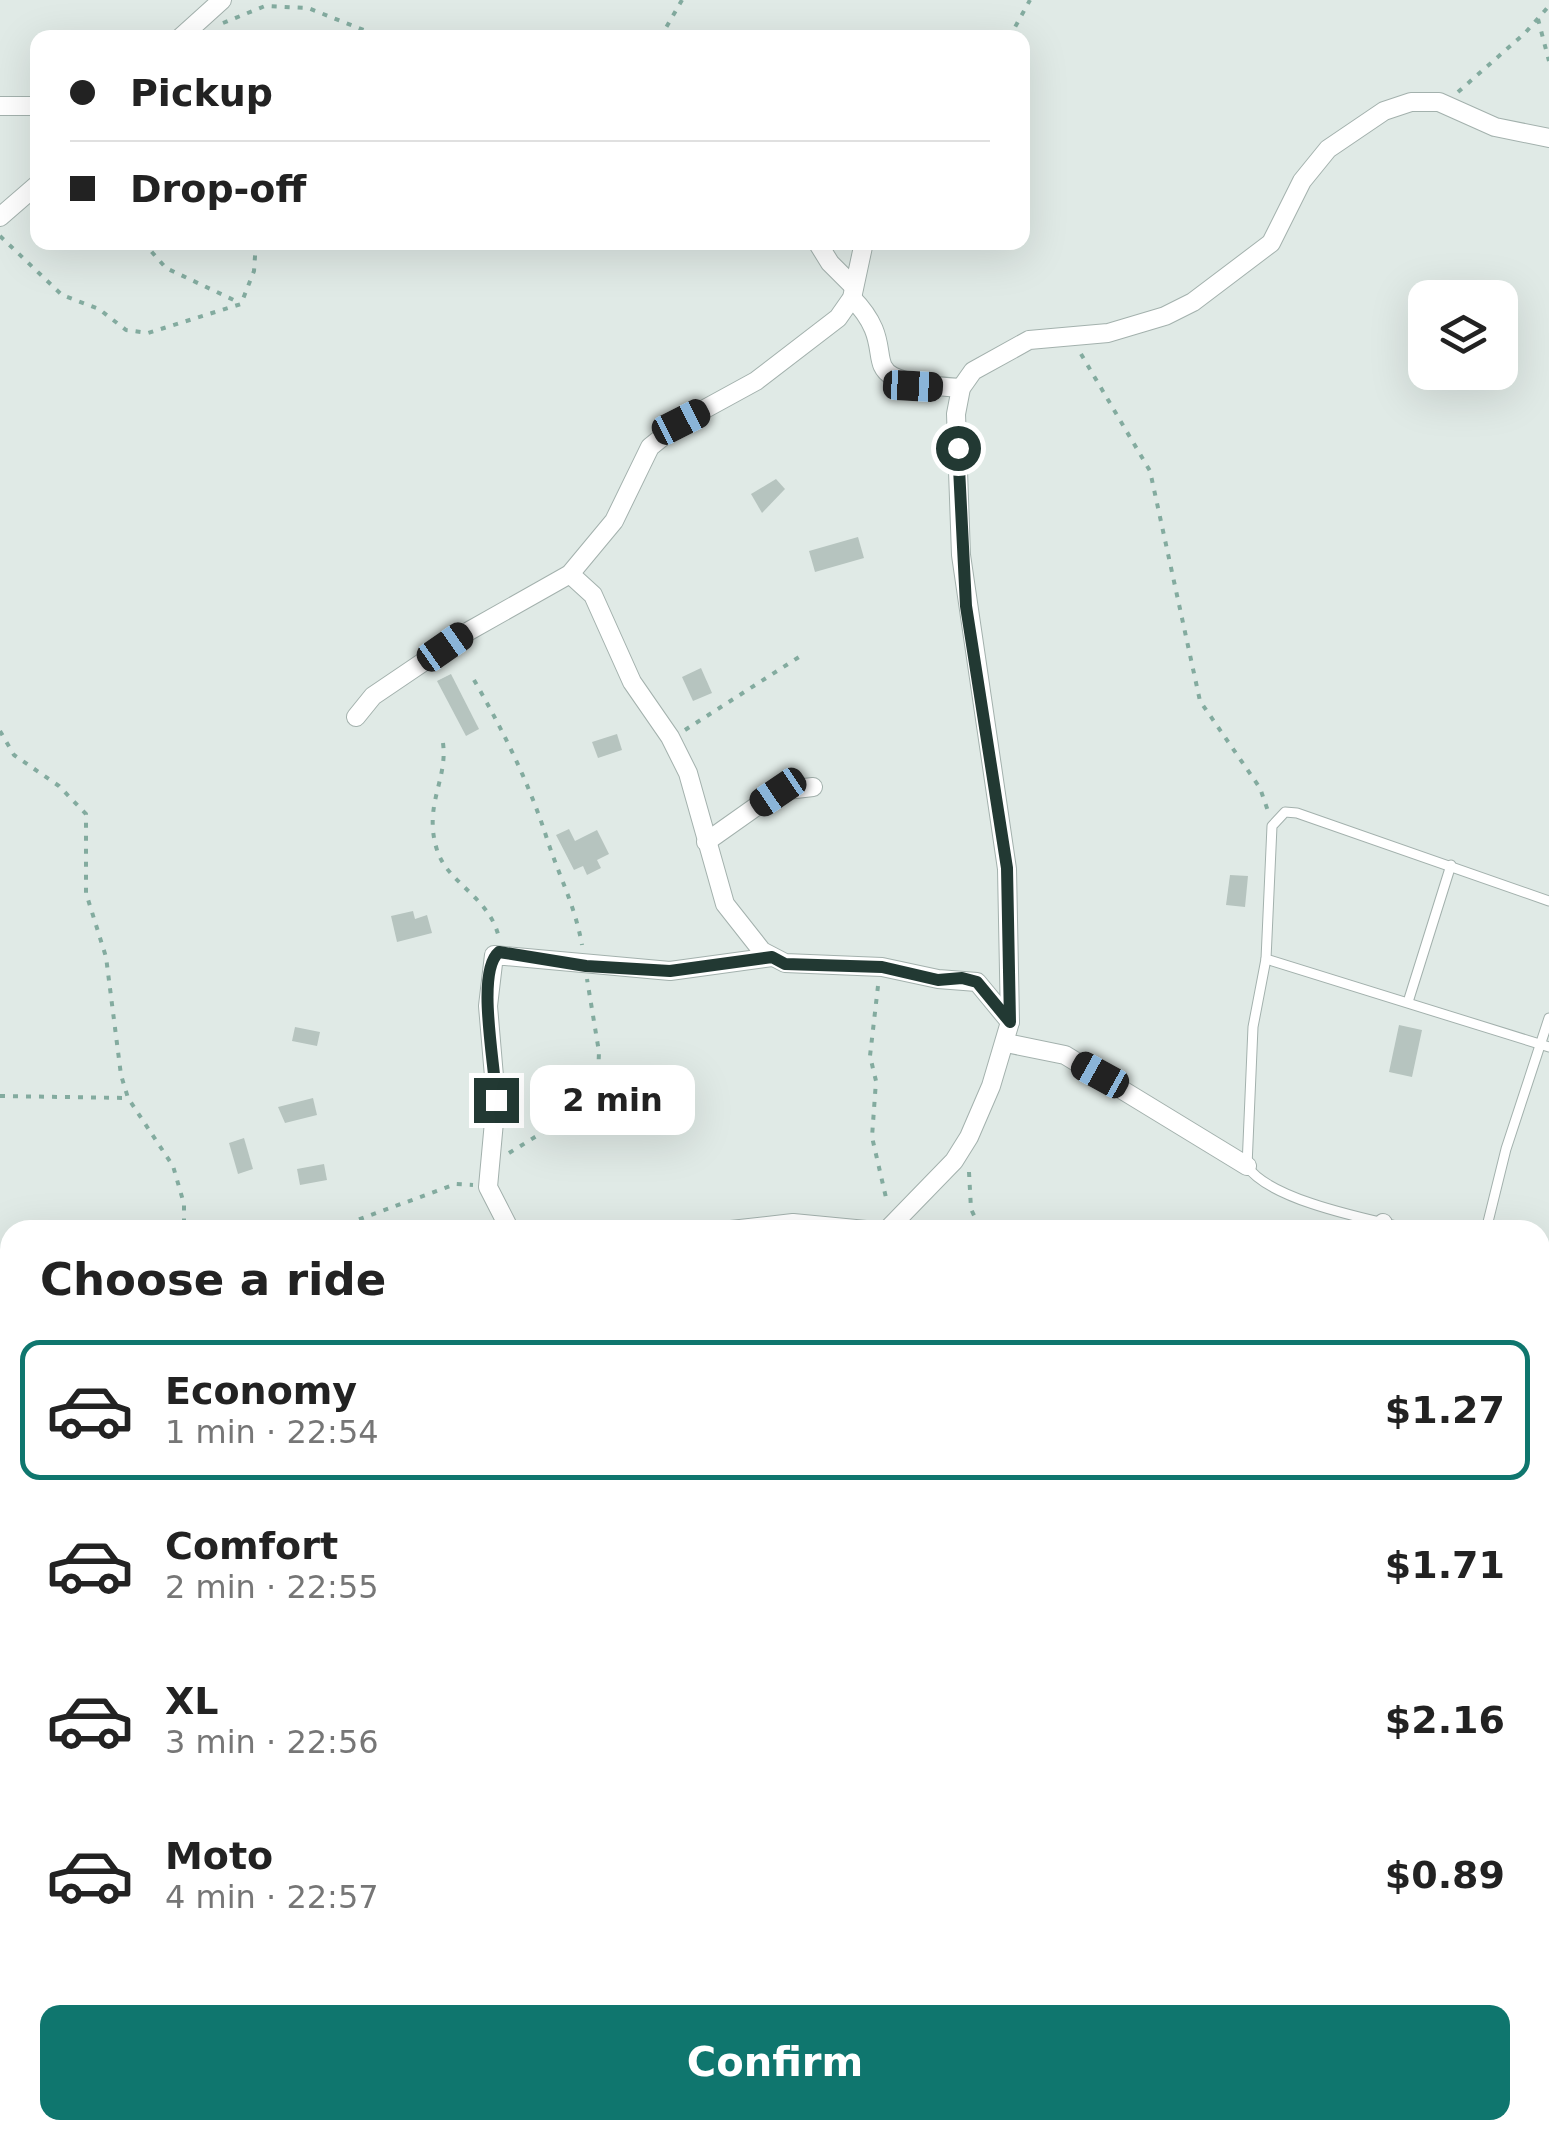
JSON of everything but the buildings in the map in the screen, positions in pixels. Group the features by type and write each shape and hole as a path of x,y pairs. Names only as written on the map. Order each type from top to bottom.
{"street":[{"path":"187,30 222,0"},
{"path":"897,1220 954,1162 969,1137 1010,1022 1007,868 963,572 956,414 961,388 973,371 1029,340 1108,333 1164,316 1193,302 1271,243 1302,181 1328,149 1351,129 1411,102 1445,104 1496,127 1549,138"},
{"path":"0,106 30,106"},
{"path":"0,217 30,191"},
{"path":"823,250 874,325 879,365 886,374 913,386 961,388"},
{"path":"356,717 373,696 469,630 570,574 614,520 650,447 681,422 756,380 838,318 853,292 862,250"},
{"path":"570,574 593,596 638,694 670,737 688,773 725,904 762,951 785,964 874,967 977,982 1010,1022"},
{"path":"706,842 778,792 813,788"},
{"path":"505,1220 488,1187 496,1075 488,1006 491,964 499,952 586,966 670,971 772,957"},
{"path":"1006,1042 1065,1056 1246,1166"}],"lane":[{"path":"1366,1220 1261,1182 1246,1166 1253,1027 1266,959 1272,826 1284,812 1297,813 1549,900"},
{"path":"1408,1002 1451,865"},
{"path":"1266,959 1545,1045"},
{"path":"1488,1220 1506,1150 1545,1045 1549,1018"}],"path":[{"path":"665,30 682,0"},
{"path":"1013,30 1030,0"},
{"path":"191,30 232,21 265,6 282,6 326,12 366,30"},
{"path":"1445,104 1549,6"},
{"path":"1538,19 1549,61"},
{"path":"0,236 62,295 99,309 126,330 164,329 240,304 254,271 255,250"},
{"path":"150,250 166,268 240,304"},
{"path":"1068,334 1150,471 1200,701 1260,788 1272,826"},
{"path":"670,737 706,719 799,657"},
{"path":"474,680 542,814 549,843 570,890 599,1052 597,1100 565,1115 489,1168"},
{"path":"0,731 14,755 59,786 86,814 86,893 106,957 120,1076 128,1098 173,1166 184,1204 184,1220"},
{"path":"442,742 444,755 431,809 437,850 496,923 499,952"},
{"path":"874,967 878,984 870,1056 876,1080 872,1137 886,1186 888,1220"},
{"path":"0,1096 128,1098"},
{"path":"969,1137 971,1209 976,1220"},
{"path":"357,1220 456,1184 488,1187"}],"route":[{"path":"496,1100 488,1006 491,964 499,952 586,966 670,971 772,957 785,964 882,967 938,980 962,978 977,982 1010,1022 1012,960 1007,868 966,606 958,448"}]}
